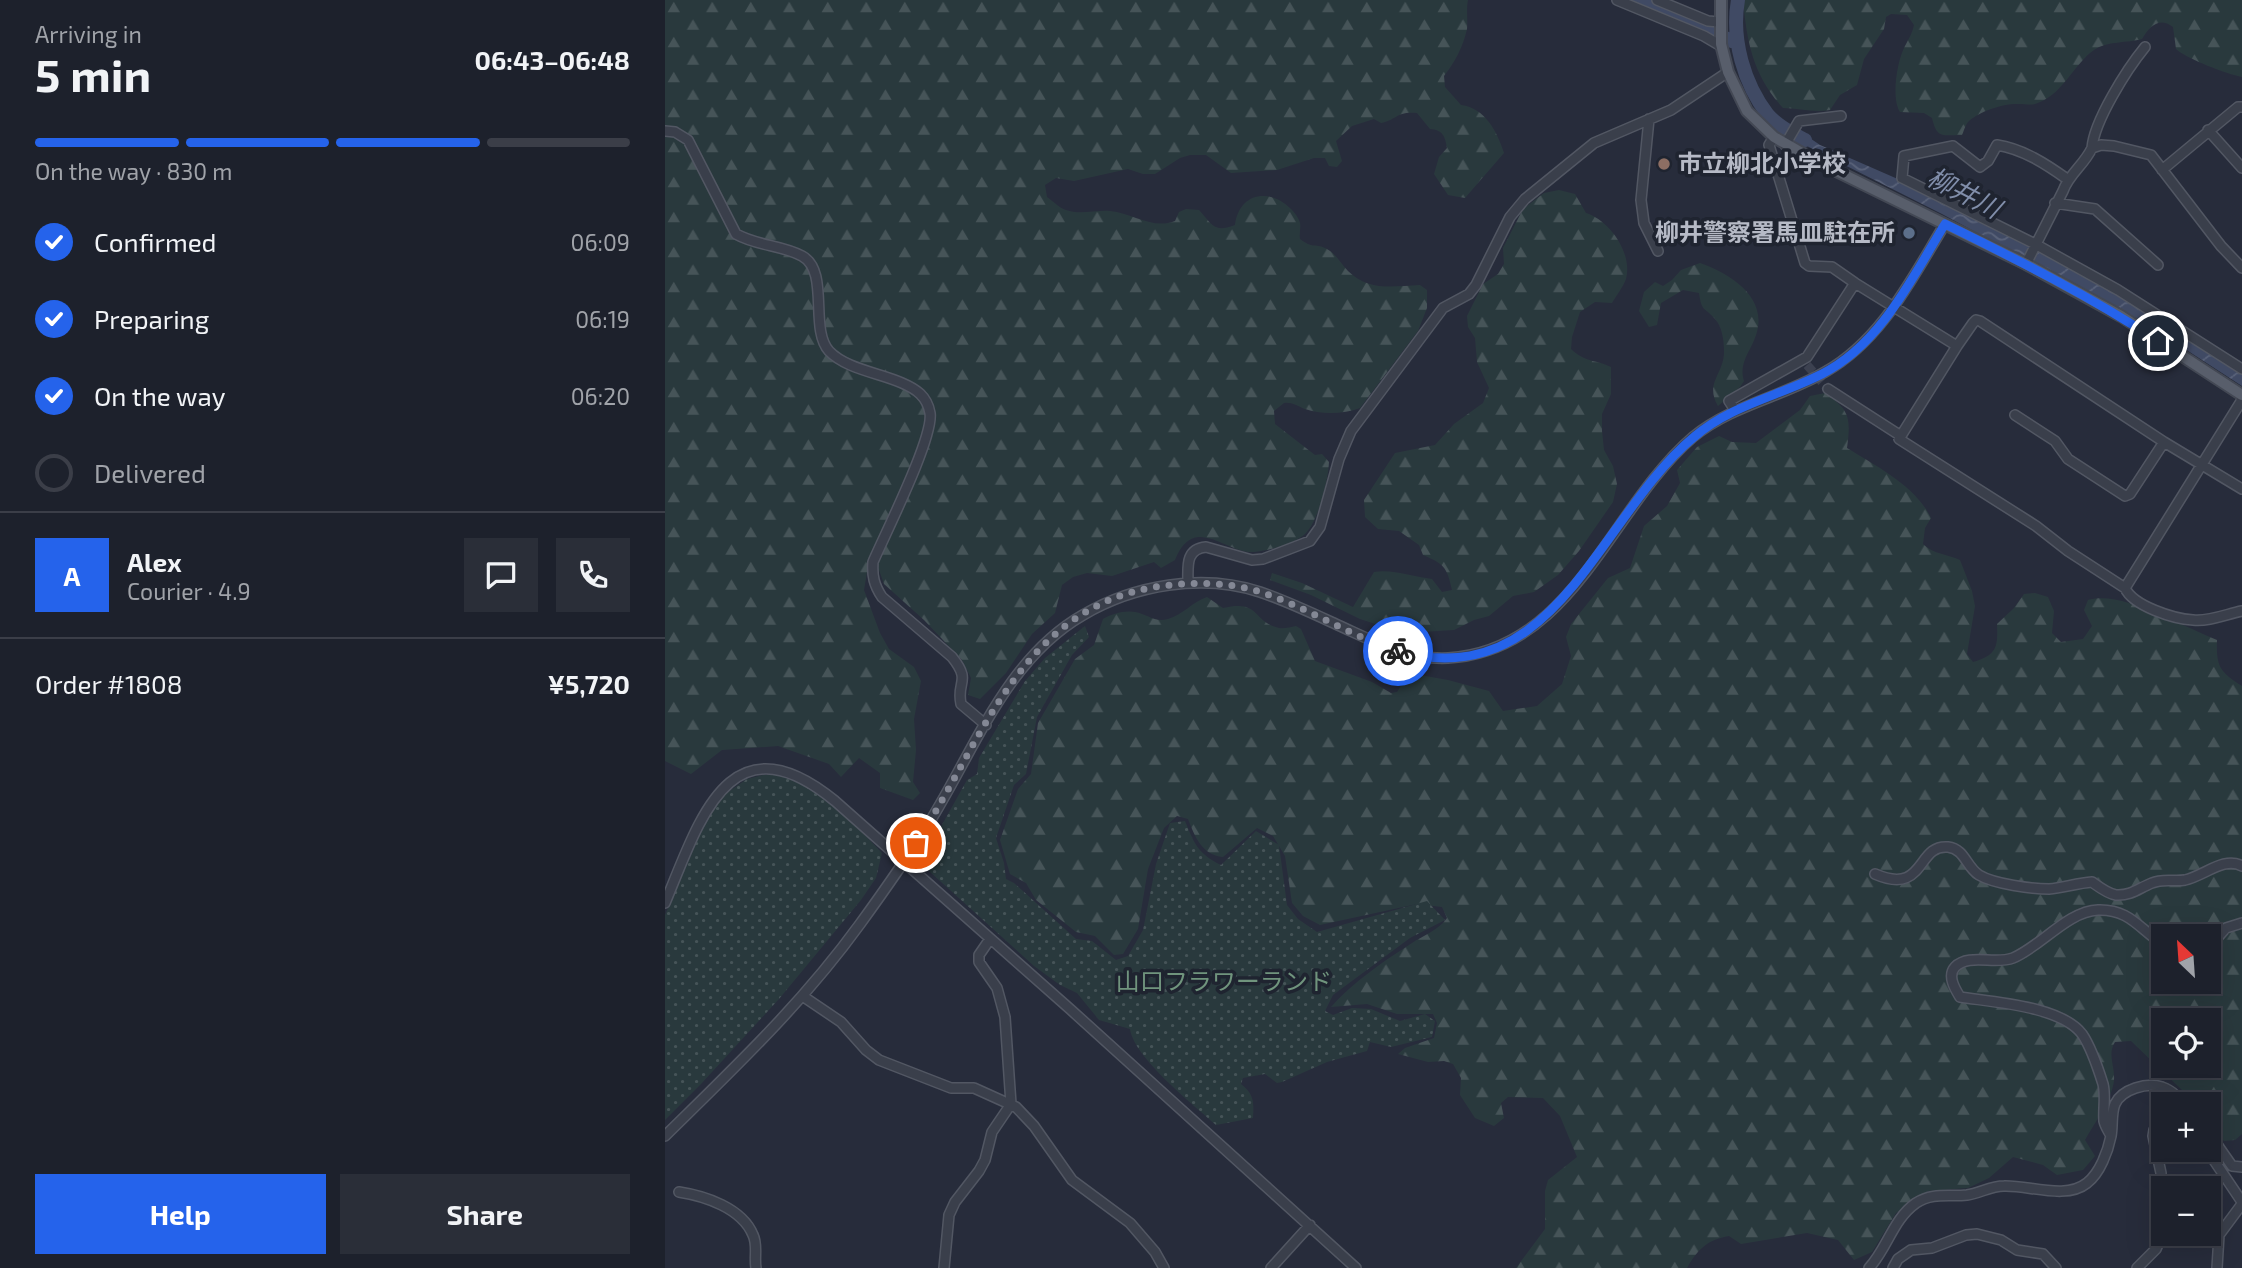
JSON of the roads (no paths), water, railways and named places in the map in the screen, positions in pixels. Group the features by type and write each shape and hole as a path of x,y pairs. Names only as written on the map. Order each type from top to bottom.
{"main road":[{"path":"1721,0 1719,25 1728,72 1747,111 1774,137 1945,224 2027,262 2120,316 2242,397"}],"street":[{"path":"1617,0 1721,45"},
{"path":"1658,0 1719,25"},
{"path":"2027,262 2067,179 2087,158 2112,97 2145,47"},
{"path":"1188,583 1189,556 1199,548 1206,547 1252,559 1263,559 1303,545 1316,535 1339,459 1351,430 1443,308 1469,294 1476,285 1515,210 1594,143 1671,110 1728,72"},
{"path":"2162,170 2208,130 2238,107 2242,107"},
{"path":"1787,143 1796,125 1807,119 1841,116"},
{"path":"1649,119 1642,208 1644,223 1658,251"},
{"path":"2208,130 2242,168"},
{"path":"665,131 675,132 688,140 736,234 749,242 801,256 809,262 815,273 821,334 831,353 850,364 901,382 925,398 930,411 930,424 873,562 872,574 882,597 952,656 959,666 964,682 959,697 961,704 986,725"},
{"path":"1774,137 1769,145 1771,156 1781,179 1805,263 1809,266 1832,267 1957,346"},
{"path":"2067,179 2023,152 1997,145 1988,161 1980,167 1953,146 1904,156 1902,178 2118,290 2242,369"},
{"path":"2092,148 2101,145 2114,146 2151,155 2221,246 2242,268"},
{"path":"2055,203 2095,209 2158,265"},
{"path":"665,1136 804,997 859,925 928,824 1007,688 1030,657 1072,621 1124,595 1188,583 1256,590 1373,642 1410,655 1444,658 1485,652 1521,636 1546,617 1582,576 1674,456 1711,424 1734,410 1797,386 1838,364 1865,341 1893,306 1945,224"},
{"path":"1734,410 1728,401 1772,375 1805,363 1855,283"},
{"path":"2242,489 2164,442 1976,320 1899,439 2036,526 2068,551 2125,588 2128,594 2141,603 2164,614 2195,621 2242,611"},
{"path":"1828,389 1901,436"},
{"path":"2125,588 2242,397"},
{"path":"2014,415 2055,441 2068,459 2125,496 2130,494 2164,442"},
{"path":"665,903 697,828 716,794 732,781 761,770 781,770 805,778 835,801 1356,1268"},
{"path":"1875,874 1890,880 1911,876 1917,872 1926,857 1936,849 1945,847 1959,850 1978,875 2001,883 2050,889 2092,882 2112,895 2124,895 2164,879 2191,879 2227,863 2242,866"},
{"path":"2111,1136 2104,1122 2106,1106 2103,1085 2091,1053 2078,1030 2057,1016 1960,997 1954,988 1952,975 1955,967 1970,960 1994,962 2013,958 2071,920 2097,910 2130,916 2151,934"},
{"path":"2221,934 2226,928 2242,923"},
{"path":"944,1268 949,1215 955,1202 979,1171 985,1160 992,1132 1010,1104 1003,1009 997,988 979,962 979,956 990,939"},
{"path":"804,997 841,1022 866,1050 879,1060 951,1088 974,1088 1016,1107 1034,1126 1072,1180 1130,1223 1155,1252 1164,1268"},
{"path":"1869,1268 1906,1211 1917,1203 1940,1194 1966,1195 2004,1186 2064,1190 2086,1184 2104,1158 2111,1136 2114,1105 2119,1097 2136,1087 2161,1086 2172,1092"},
{"path":"2221,1150 2232,1166 2242,1167"},
{"path":"2137,1268 2156,1250 2160,1240 2161,1173 2159,1162"},
{"path":"2215,1162 2242,1203 2219,1235 2217,1268"},
{"path":"679,1192 715,1202 740,1218 753,1233 756,1268"},
{"path":"1271,1268 1310,1226"},
{"path":"1893,1268 1898,1259 1912,1250 1932,1248 1966,1235 1977,1234 2001,1240 2017,1250 2043,1254 2056,1268"}],"water":[{"path":"1798,130 1820,145 1900,180 1991,225 2115,293 2242,373 2242,386 2145,323 1942,214 1793,139"}],"waterway":[{"path":"1636,0 1732,41"},
{"name":"柳井川","path":"1738,0 1738,45 1752,89 1772,119 1805,140"}],"tunnel":[{"path":"1807,365 1828,389"}],"place":[{"name":"市立柳北小学校","path":"1664,164"},
{"name":"柳井警察署馬皿駐在所","path":"1909,233"}],"park label":[{"name":"山口フラワーランド","path":"1224,982"}]}
